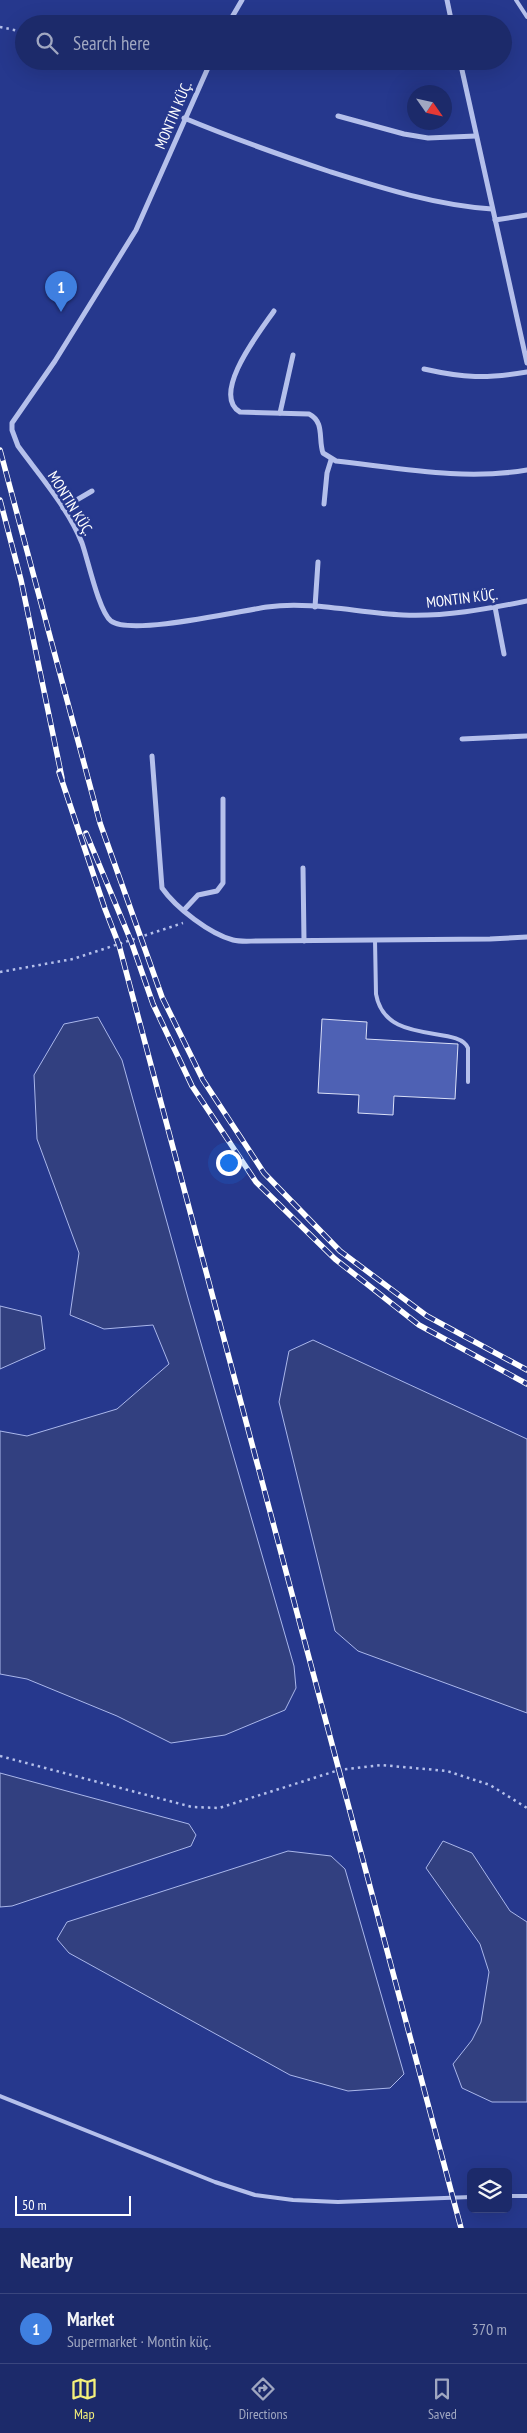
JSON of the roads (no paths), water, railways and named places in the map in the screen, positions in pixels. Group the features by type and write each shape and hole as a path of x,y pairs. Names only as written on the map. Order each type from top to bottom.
{"street":[{"path":"233,15 242,0"},
{"path":"447,0 450,15"},
{"name":"MONTIN KÜÇ.","path":"207,70 136,230 55,361 12,423 12,430 18,446 63,508 82,544 104,614 119,625 190,621 269,607 316,607 404,615 430,615 495,608 527,601"},
{"path":"462,70 527,364"},
{"path":"338,116 404,134 428,138 476,136"},
{"path":"184,118 266,150 392,192 438,203 492,209"},
{"path":"495,220 527,215"},
{"path":"274,311 248,349 235,374 230,402 234,409 240,412 309,414 316,417 320,424 321,447 331,460 466,474 491,474 527,470"},
{"path":"280,413 293,355"},
{"path":"424,370 460,377 485,378 527,372"},
{"path":"324,504 327,473 331,460"},
{"path":"63,508 92,491"},
{"path":"316,607 318,562"},
{"path":"495,608 504,654"},
{"path":"462,740 527,736"},
{"path":"152,756 162,888 193,918 217,935 236,941 527,936"},
{"path":"184,910 198,895 217,891 223,883 223,799"},
{"path":"303,868 304,941"}],"lane":[{"path":"516,0 527,17"},
{"path":"375,940 377,1003 384,1013 416,1032 460,1038 466,1043 468,1048 468,1082"},
{"path":"0,2096 215,2182 255,2195 293,2200 338,2202 467,2197"},
{"path":"512,2196 527,2196"}],"water":[{"path":"98,1017 122,1060 294,1666 296,1688 285,1710 225,1735 171,1743 117,1716 27,1679 0,1674 0,1431 27,1436 117,1409 169,1364 153,1325 104,1329 70,1315 79,1253 37,1139 34,1075 64,1024"},
{"path":"0,1306 41,1316 45,1349 0,1369"},
{"path":"313,1340 527,1439 527,1713 358,1651 335,1631 279,1402 289,1351"},
{"path":"0,1773 189,1824 196,1835 191,1846 12,1906 0,1907"},
{"path":"443,1841 472,1853 510,1911 527,1922 527,2102 492,2102 462,2088 453,2064 472,2040 481,2022 489,1972 480,1944 426,1868"},
{"path":"288,1851 331,1856 345,1869 404,2074 390,2088 348,2091 290,2075 69,1953 57,1939 67,1922"}],"railway":[{"path":"0,450 100,823 162,997 203,1080 264,1173 340,1251 427,1316 527,1370"},
{"path":"0,500 21,580 62,778"},
{"path":"59,772 119,945 461,2228"},
{"path":"86,833 131,941 153,1004 192,1086 256,1182 335,1259 419,1325 527,1384"}],"place":[{"name":"Market","path":"61,312"}]}
